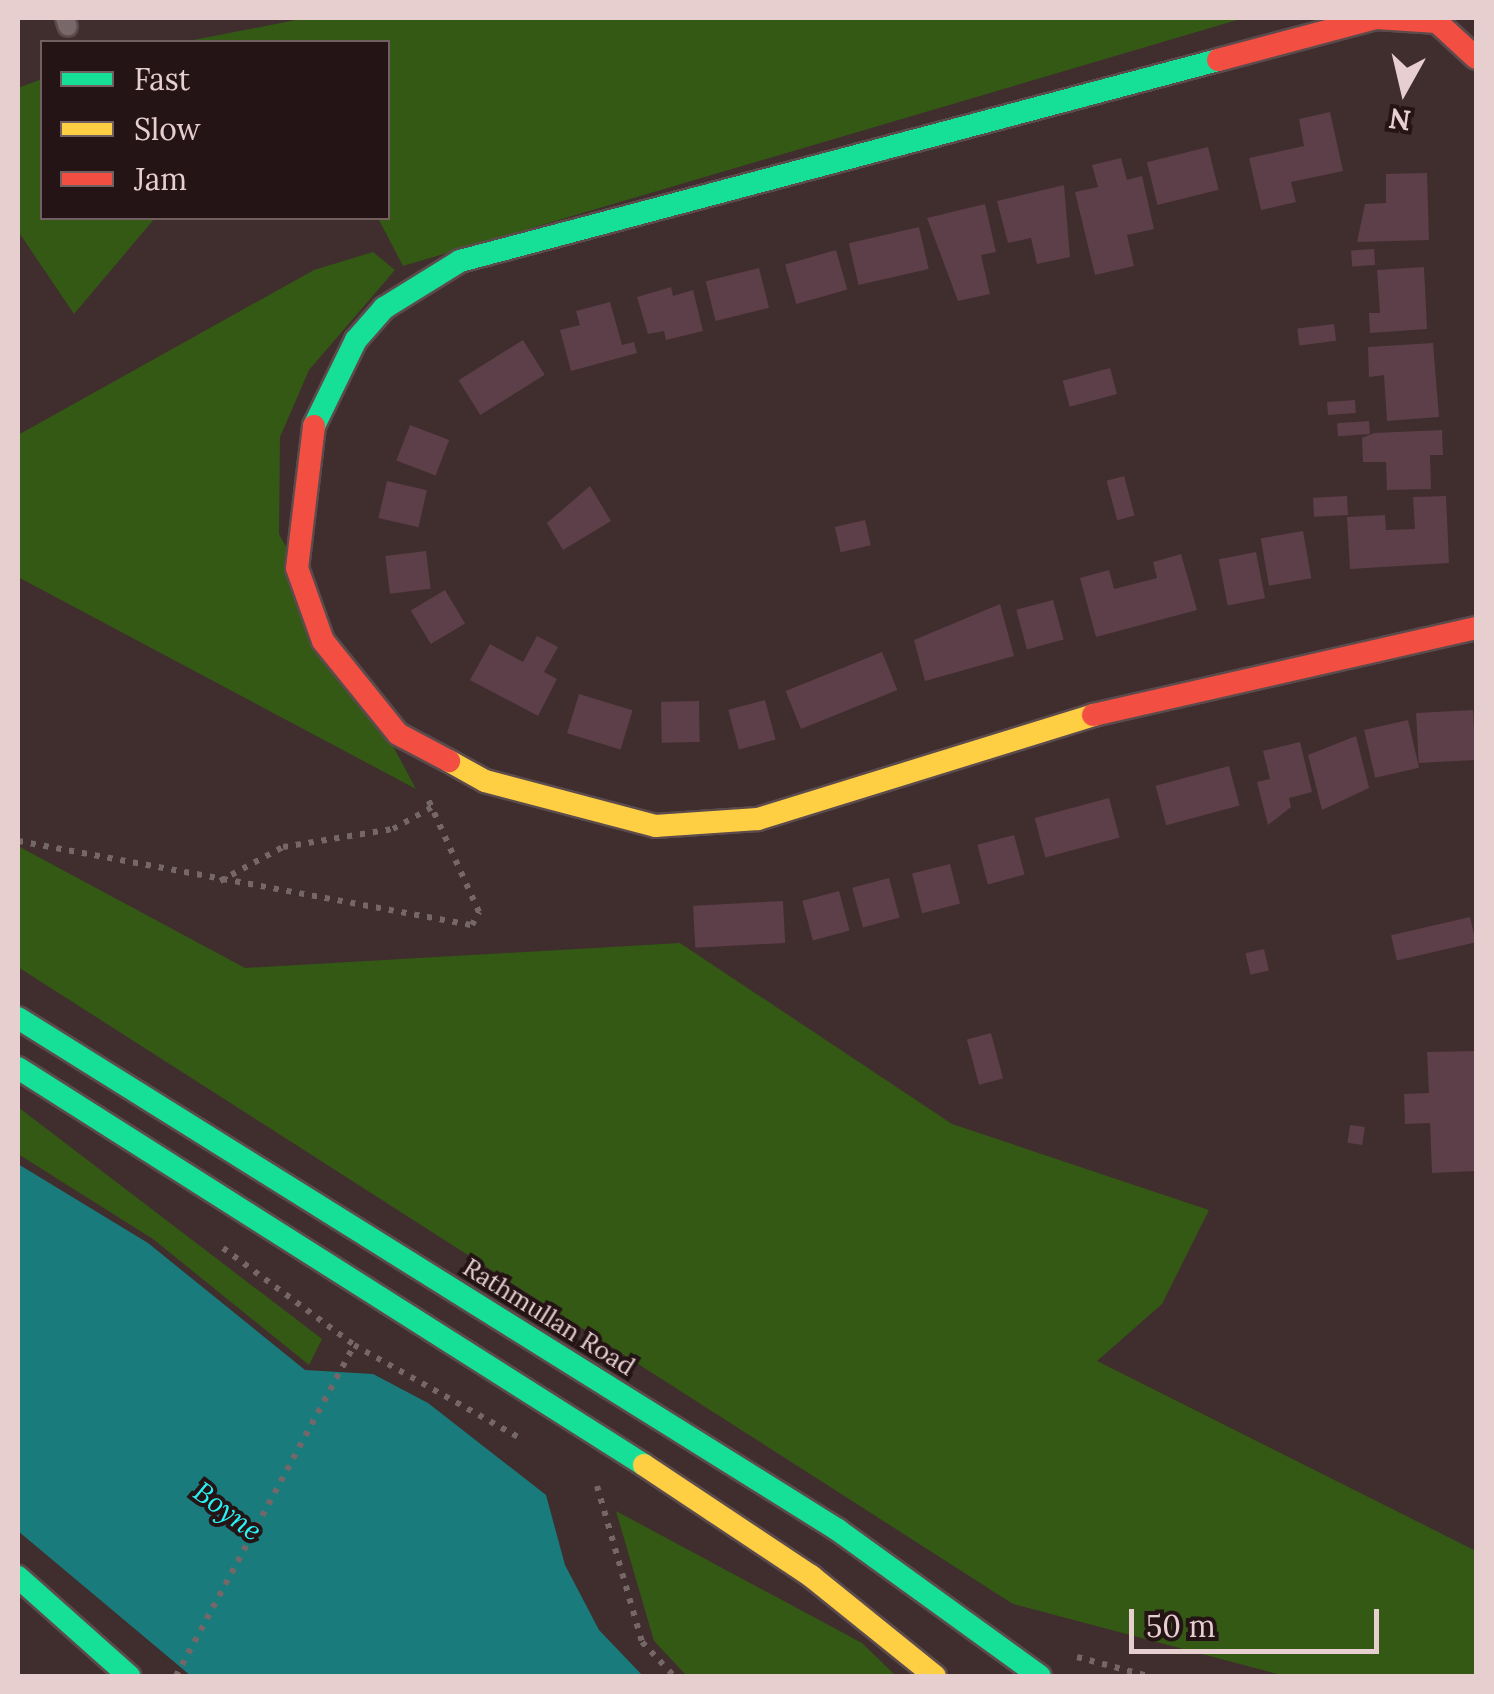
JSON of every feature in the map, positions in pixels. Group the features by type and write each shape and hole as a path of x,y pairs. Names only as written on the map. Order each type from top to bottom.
{"street":[{"path":"1476,58 1437,22 1376,18 460,261 384,308 356,340 315,419 298,501 297,568 324,641 353,686 398,734 485,781 655,826 758,819 1010,734 1476,628"},
{"name":"Rathmullan Road","path":"18,1018 838,1530 1040,1676"},
{"path":"18,1068 406,1307 811,1576 936,1676"},
{"path":"18,1577 129,1676"}],"path":[{"path":"18,841 472,925 479,912 418,778"},
{"path":"220,881 282,846 393,828 485,781"},
{"path":"176,1676 195,1652 354,1345 526,1441"},
{"path":"596,1480 642,1642 674,1676"}],"green space":[{"path":"306,18 1244,18 403,266 379,220 390,220 390,40 193,40"},
{"path":"40,80 40,220 153,220 74,314 18,231 18,88"},
{"path":"373,252 395,270 309,370 280,437 279,534 416,789 18,577 18,435 314,270"},
{"path":"18,846 245,968 680,943 952,1124 1209,1210 1162,1304 1097,1361 1476,1551 1476,1676 1285,1676 1013,1604 18,967"},
{"path":"18,1107 322,1339 309,1365 153,1239 18,1154"},
{"path":"616,1511 862,1643 896,1676 687,1676 654,1641"}],"water":[{"name":"Boyne","path":"18,1164 148,1243 305,1370 373,1374 428,1403 546,1495 565,1565 599,1630 643,1676 191,1676 18,1531"}],"building":[{"path":"1330,112 1343,171 1291,182 1296,202 1261,210 1249,158 1304,146 1299,119"},
{"path":"1208,147 1219,190 1158,205 1147,162"},
{"path":"1121,158 1127,180 1142,176 1154,229 1127,235 1134,266 1095,275 1075,192 1098,187 1092,165"},
{"path":"1427,173 1429,240 1357,242 1365,204 1386,203 1386,174"},
{"path":"1064,185 1070,257 1037,264 1031,238 1008,243 997,201"},
{"path":"985,204 996,252 981,255 990,294 958,301 927,218"},
{"path":"919,227 929,269 859,285 849,243"},
{"path":"1374,249 1375,265 1352,267 1351,251"},
{"path":"836,250 847,289 796,304 785,265"},
{"path":"1424,267 1427,329 1370,333 1369,313 1380,313 1377,270"},
{"path":"759,268 769,308 716,321 706,281"},
{"path":"671,287 673,296 693,290 703,331 666,340 664,331 648,334 637,297"},
{"path":"610,302 622,345 634,342 637,353 571,371 560,330 580,325 576,311"},
{"path":"1334,324 1336,341 1299,345 1297,329"},
{"path":"523,340 545,375 480,415 459,380"},
{"path":"1433,343 1439,417 1387,421 1384,375 1369,377 1368,347"},
{"path":"1110,368 1117,394 1070,407 1063,381"},
{"path":"1355,400 1356,413 1328,415 1327,402"},
{"path":"1369,421 1370,434 1338,436 1337,423"},
{"path":"410,425 449,440 436,476 396,460"},
{"path":"1442,430 1443,455 1430,455 1431,489 1387,490 1386,462 1363,462 1362,438 1374,433"},
{"path":"1124,476 1135,516 1117,520 1107,481"},
{"path":"387,481 427,490 418,527 378,518"},
{"path":"590,486 611,521 563,550 547,523"},
{"path":"1347,496 1348,515 1314,517 1313,498"},
{"path":"1446,496 1449,563 1350,569 1347,517 1385,515 1386,530 1415,529 1413,497"},
{"path":"865,520 871,545 841,552 835,527"},
{"path":"1303,531 1311,578 1269,586 1261,538"},
{"path":"426,551 431,589 390,594 385,556"},
{"path":"1256,552 1265,598 1228,605 1219,559"},
{"path":"1181,554 1197,610 1096,637 1080,578 1109,570 1114,589 1157,578 1153,562"},
{"path":"445,590 465,623 431,644 411,611"},
{"path":"1053,600 1064,640 1027,649 1016,610"},
{"path":"1000,604 1014,656 925,681 914,640"},
{"path":"537,636 558,647 544,672 557,679 538,716 470,680 490,644 523,662"},
{"path":"882,652 897,690 801,729 786,691"},
{"path":"579,694 633,710 621,750 567,733"},
{"path":"765,700 776,740 739,749 728,710"},
{"path":"699,701 700,742 662,743 661,702"},
{"path":"1473,710 1476,760 1419,763 1416,713"},
{"path":"1408,720 1419,768 1375,778 1364,730"},
{"path":"1356,736 1369,788 1322,810 1308,755"},
{"path":"1300,742 1312,792 1289,798 1291,807 1268,825 1257,782 1270,779 1263,751"},
{"path":"1229,766 1240,806 1166,825 1156,786"},
{"path":"1109,798 1120,838 1045,858 1035,818"},
{"path":"1014,835 1025,875 988,884 977,845"},
{"path":"950,864 960,904 922,913 912,873"},
{"path":"889,878 900,918 863,927 852,888"},
{"path":"839,891 850,931 813,940 802,901"},
{"path":"783,901 785,943 695,948 693,906"},
{"path":"1470,917 1476,942 1397,961 1391,935"},
{"path":"1264,949 1269,970 1250,975 1245,953"},
{"path":"991,1033 1003,1078 979,1085 967,1039"},
{"path":"1476,1051 1476,1171 1432,1173 1430,1123 1405,1124 1404,1094 1429,1093 1427,1052"},
{"path":"1350,1125 1365,1127 1362,1145 1347,1143"}],"traffic: fast":[{"path":"314,426 356,340 384,308 460,261 1218,60"},
{"path":"18,1018 838,1530 1040,1676"},
{"path":"18,1068 644,1465"},
{"path":"18,1577 129,1676"}],"traffic: slow":[{"path":"449,761 485,781 655,826 758,819 1093,715"},
{"path":"644,1465 811,1576 935,1676"}],"traffic: jam":[{"path":"1218,60 1376,18 1437,22 1476,58"},
{"path":"314,426 297,568 323,641 398,734 449,761"},
{"path":"1093,715 1476,628"}]}
